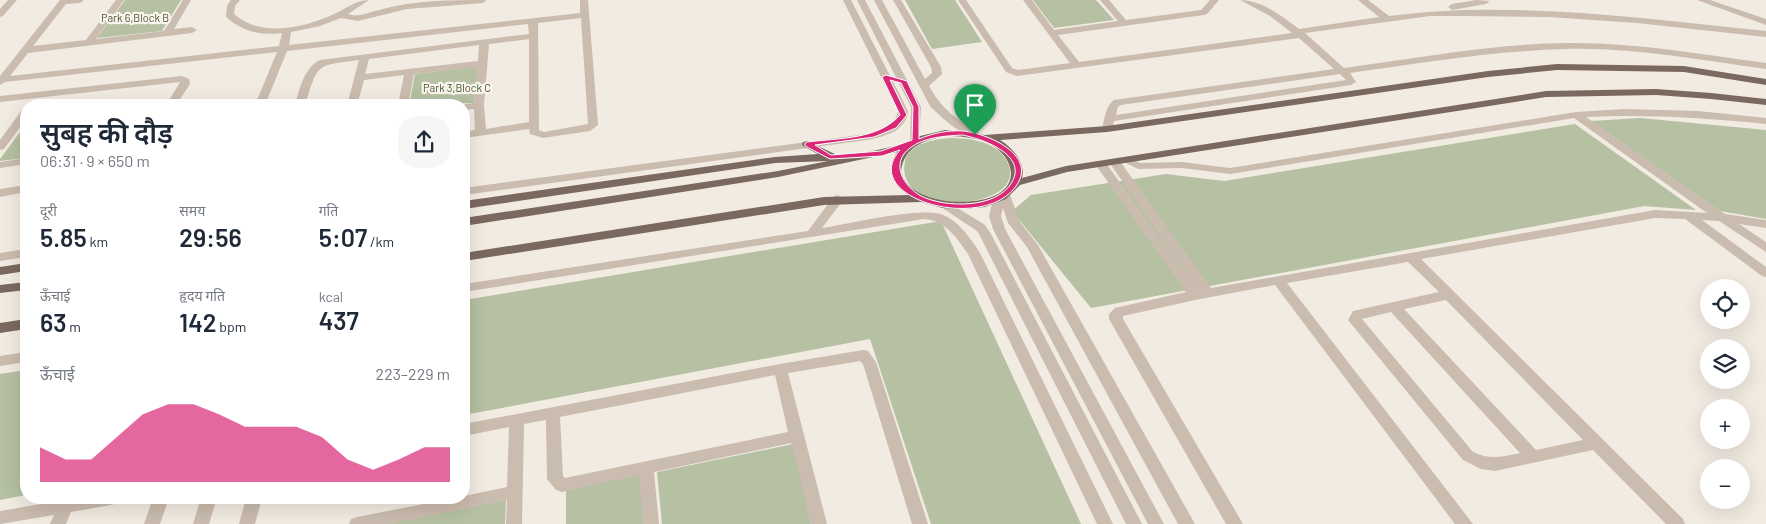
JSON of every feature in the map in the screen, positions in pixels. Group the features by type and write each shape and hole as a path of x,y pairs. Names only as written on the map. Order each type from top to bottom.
{"main road":[{"path":"470,221 778,174 882,154 944,133 980,137 1108,124 1488,74 1557,67 1684,69 1766,82"},
{"path":"1016,183 1066,169 1546,94 1612,90 1658,92 1766,102"},
{"path":"912,144 898,156 896,173 900,183 911,194 921,199 948,206 978,205 1002,197 1016,183 1019,174 1017,164 1008,151 980,137"},
{"path":"807,144 830,157"},
{"path":"470,204 775,160 882,154"},
{"path":"470,256 838,199 921,199"},
{"path":"0,271 20,268"},
{"path":"0,289 20,287"},
{"path":"0,328 20,325"}],"street":[{"path":"0,14 13,0"},
{"path":"1,81 65,1 80,0"},
{"path":"89,42 120,0"},
{"path":"167,33 188,0"},
{"path":"236,0 231,6 229,15 234,23 247,28 265,31 287,30 316,24 342,15 364,0"},
{"path":"342,15 349,19 355,19 413,3 480,0"},
{"path":"533,21 534,132 543,135 587,129 593,125 584,0"},
{"path":"470,191 872,136 894,127 904,115 847,0"},
{"path":"861,0 916,107 912,144"},
{"path":"878,0 934,104 948,118 980,137"},
{"path":"897,0 936,67 937,74 924,85"},
{"path":"962,0 1009,70 1023,73 1430,13 1506,13 1637,20 1766,34"},
{"path":"1027,0 1077,66"},
{"path":"1104,0 1124,23"},
{"path":"1052,33 1204,12 1215,0"},
{"path":"1244,0 1275,16 1297,33 1341,71 1352,81 1108,124 1113,106 1118,102 1341,71 1489,51 1568,46 1653,50 1766,66"},
{"path":"1363,0 1388,19"},
{"path":"1701,0 1766,22"},
{"path":"1449,7 1485,1 1506,13"},
{"path":"1,81 584,15"},
{"path":"26,50 192,30"},
{"path":"262,99 283,49 287,30"},
{"path":"302,99 316,65 323,62 533,36"},
{"path":"481,132 479,105 484,42"},
{"path":"354,99 365,57"},
{"path":"359,78 483,63"},
{"path":"404,99 410,72"},
{"path":"886,77 904,81"},
{"path":"0,99 182,79 185,81 185,84 175,99"},
{"path":"36,99 40,94"},
{"path":"470,106 479,105"},
{"path":"1128,160 1138,166 1182,165 1230,171 1576,115 1624,112 1698,114 1766,121"},
{"path":"1576,115 1766,248"},
{"path":"0,147 20,122"},
{"path":"470,134 533,125"},
{"path":"1115,162 1201,294"},
{"path":"0,165 20,163"},
{"path":"1101,164 1201,294"},
{"path":"0,192 20,190"},
{"path":"1002,197 995,216 999,229 1156,524"},
{"path":"1002,197 1014,223 1032,245 1070,318 1187,524"},
{"path":"812,234 838,199"},
{"path":"948,206 981,228 985,234 1134,524"},
{"path":"470,287 930,214 943,218 961,234 974,253 1104,524"},
{"path":"1235,524 1115,316 1120,311 1201,294 1410,256 1655,214 1721,217 1766,224"},
{"path":"1688,215 1766,272"},
{"path":"0,257 20,254"},
{"path":"1410,256 1597,443 1671,523"},
{"path":"1278,280 1465,524"},
{"path":"1448,294 1358,314 1355,320 1468,456 1474,461 1488,465 1597,443"},
{"path":"1394,306 1533,457"},
{"path":"470,429 780,369 863,356 869,362 920,524"},
{"path":"0,361 20,358"},
{"path":"780,369 819,524"},
{"path":"553,413 555,479 558,483 567,485 646,466 797,436"},
{"path":"514,524 517,420"},
{"path":"646,466 651,524"},
{"path":"470,501 515,492"},
{"path":"0,518 77,504"},
{"path":"152,524 159,504"},
{"path":"201,524 207,504"},
{"path":"246,524 252,504"},
{"path":"357,524 456,504"},
{"path":"58,524 66,506"}],"green space":[{"name":"Park 6,Block B","path":"125,0 181,0 162,31 97,38"},
{"path":"905,0 955,0 982,42 932,49"},
{"path":"1033,0 1096,0 1114,20 1054,28"},
{"name":"Park 3,Block C","path":"478,66 474,103 470,103 470,99 410,99 415,74"},
{"path":"1640,118 1766,130 1766,219 1720,211 1591,121"},
{"path":"1575,124 1696,210 1644,206 1091,308 1012,211 1031,195 1166,174 1224,181"},
{"path":"20,132 20,159 0,161"},
{"path":"950,138 981,142 1000,152 1005,158 1010,176 1002,189 985,198 963,202 940,201 920,194 907,181 905,161 908,155 917,146 924,143"},
{"path":"941,221 1081,524 931,524 870,339 470,414 470,299"},
{"path":"20,371 20,496 0,500 0,374"},
{"path":"793,444 811,524 662,524 657,472"},
{"path":"640,474 644,524 566,524 566,489"},
{"path":"506,500 505,524 384,524"}],"route":[{"path":"975,135 944,133 915,141 908,146 882,154 830,157 807,144 872,136 894,127 904,115 886,77 904,81 916,107 916,124 915,141 898,156 896,173 900,183 911,194 921,199 957,207 978,205 999,199 1016,183 1019,174 1017,164 1008,151 985,138 975,135"}]}
